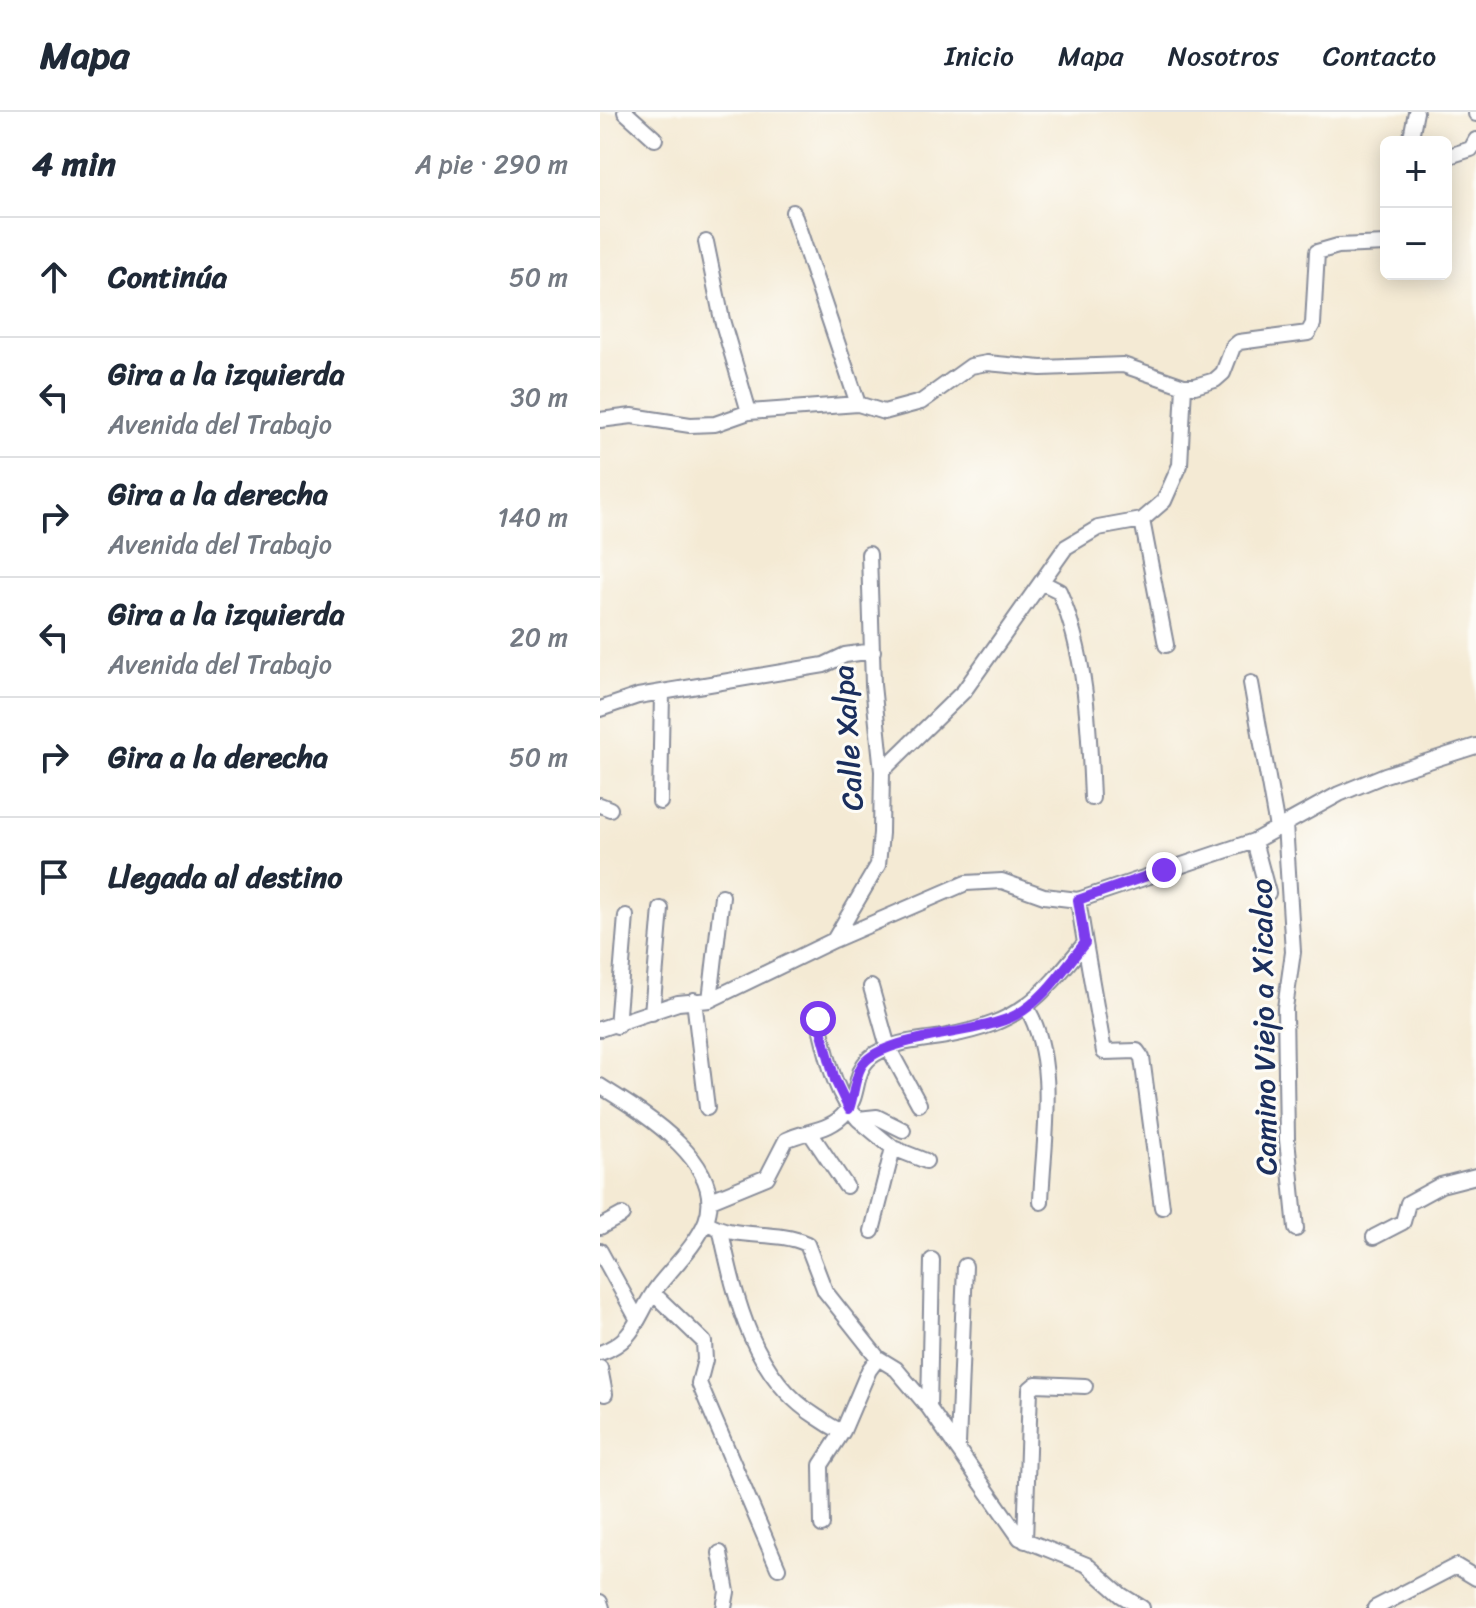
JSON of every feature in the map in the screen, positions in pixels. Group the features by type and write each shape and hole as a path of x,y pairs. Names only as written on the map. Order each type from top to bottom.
{"street":[{"path":"625,112 655,139"},
{"path":"1411,136 1416,112"},
{"path":"1452,155 1471,149 1476,140"},
{"path":"793,212 858,404"},
{"path":"706,242 722,320 749,412"},
{"path":"600,420 632,416 690,425 715,424 749,412 858,404 884,412 921,402 971,366 987,363 1041,368 1123,365 1184,386 1215,380 1223,373 1233,347 1239,342 1308,333 1313,324 1317,252 1338,246 1380,244"},
{"path":"882,771 964,691 1066,547 1098,528 1142,520 1164,501 1180,465 1184,386"},
{"path":"1142,520 1166,645"},
{"path":"869,554 873,651"},
{"path":"1043,583 1059,591 1081,666 1089,720 1092,798"},
{"name":"Calle Xalpa","path":"600,709 662,692 824,665 845,655 873,651 873,685 882,771 878,865 834,940"},
{"name":"Camino Viejo a Xicalco","path":"1251,683 1281,826 1293,952 1285,1008 1287,1139 1296,1229"},
{"path":"660,802 662,692"},
{"path":"600,1029 694,1000 710,1000 834,940 966,883 1002,881 1044,896 1078,900 1254,841 1374,779 1476,746"},
{"path":"1254,841 1268,893"},
{"path":"710,1000 722,896"},
{"path":"1078,900 1104,1052 1137,1051 1142,1058 1162,1207"},
{"path":"652,1013 661,909"},
{"path":"617,1026 626,916"},
{"path":"853,1114 861,1066 888,1047 966,1032 1027,1008 1085,943"},
{"path":"871,987 888,1047 919,1104"},
{"path":"694,1000 707,1108"},
{"path":"1027,1008 1038,1033 1045,1072 1041,1202"},
{"path":"818,1019 835,1080 853,1114 893,1148 926,1161"},
{"path":"600,1086 647,1116 676,1143 698,1166 711,1200 706,1222 653,1293 630,1337 600,1353"},
{"path":"711,1200 767,1177 786,1140 811,1134 853,1114 877,1117 903,1130"},
{"path":"811,1134 846,1186"},
{"path":"872,1231 893,1148"},
{"path":"1374,1237 1403,1222 1408,1203 1441,1185 1476,1176"},
{"path":"600,1227 622,1215"},
{"path":"706,1222 721,1232 791,1237 807,1244 825,1291 878,1358 896,1369 929,1408 1025,1541 1087,1565 1121,1595 1142,1608"},
{"path":"721,1232 735,1296 765,1368 810,1413 843,1431"},
{"path":"600,1251 638,1320"},
{"path":"929,1408 932,1260"},
{"path":"958,1445 965,1266"},
{"path":"653,1293 704,1342 705,1360 699,1383 778,1568"},
{"path":"822,1525 821,1465 843,1431 869,1370 878,1358"},
{"path":"600,1368 605,1394"},
{"path":"1025,1541 1030,1389 1036,1384 1085,1386"},
{"path":"720,1553 727,1592 724,1608"},
{"path":"1375,1608 1456,1566 1476,1578"},
{"path":"600,1602 602,1608"}],"route":[{"path":"818,1019 835,1080 849,1109 857,1076 868,1059 902,1042 966,1032 994,1024 1027,1008 1085,943 1078,900 1164,870"}]}
